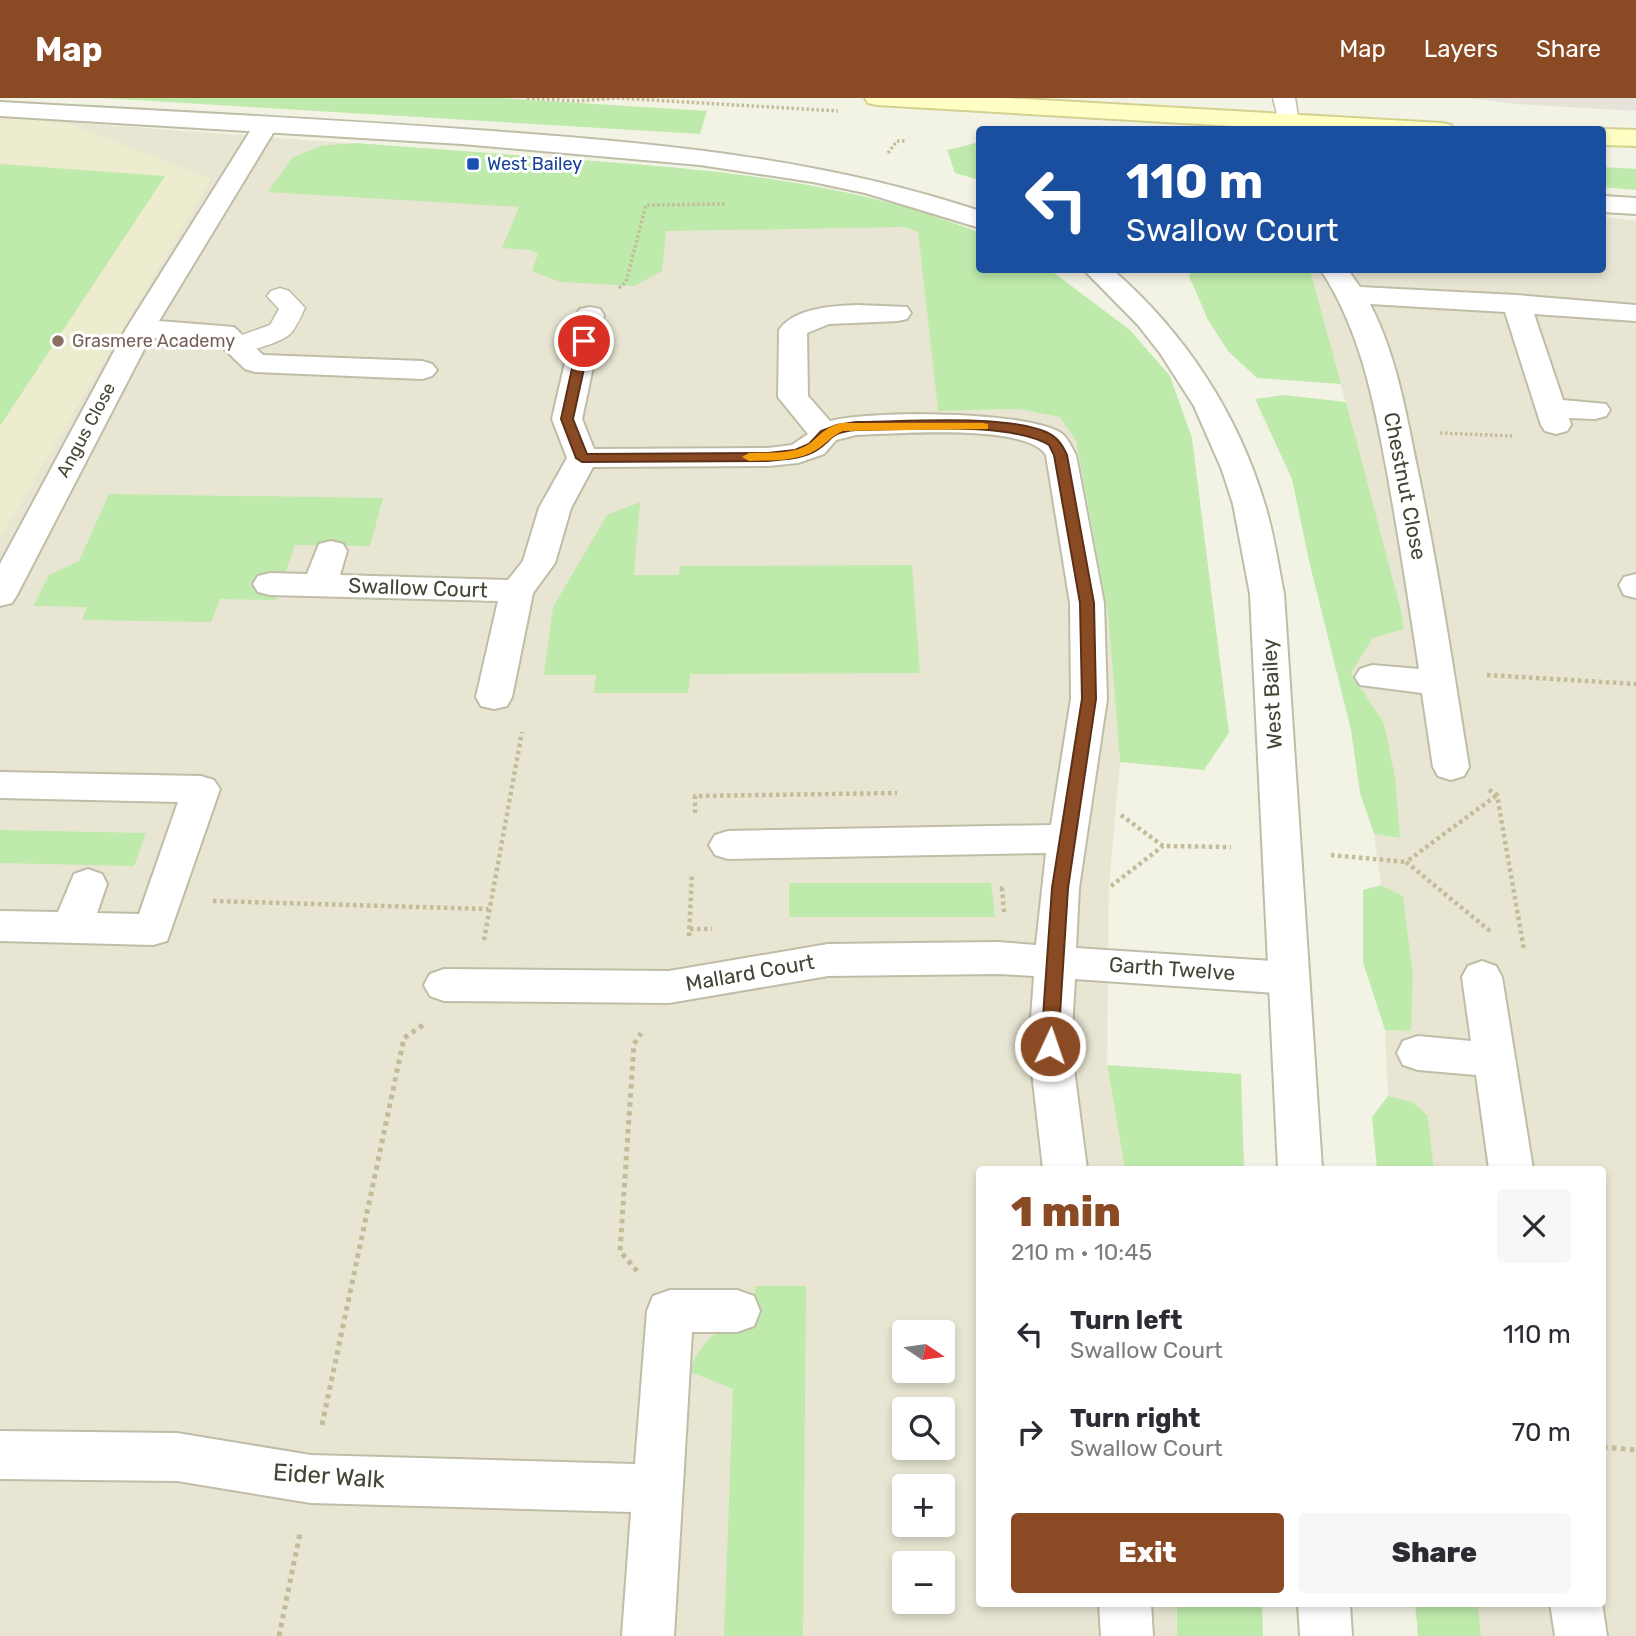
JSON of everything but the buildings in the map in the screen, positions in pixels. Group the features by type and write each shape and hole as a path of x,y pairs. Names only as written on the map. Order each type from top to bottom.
{"main road":[{"path":"877,98 1365,126"},
{"path":"1606,137 1636,138"}],"street":[{"path":"0,109 467,136 674,153 785,167 916,198 976,219"},
{"name":"Angus Close","path":"0,596 140,328 266,125"},
{"path":"1606,204 1636,206"},
{"name":"West Bailey","path":"1101,273 1115,285 1181,359 1220,425 1249,504 1267,594 1300,1166"},
{"name":"Chestnut Close","path":"1345,282 1516,303 1636,313"},
{"name":"Chestnut Close","path":"1345,282 1375,342 1418,545 1451,767"},
{"path":"1516,303 1553,417 1595,410"},
{"path":"825,434 793,397 793,330 804,321 820,316 897,313"},
{"path":"590,315 567,419 582,458 768,457 797,454 813,447 825,434 841,427 856,426 980,426 1021,429 1054,442 1061,455 1087,603 1089,699 1060,888 1050,1046 1065,1166"},
{"path":"140,328 224,333 255,363 422,370"},
{"name":"Swallow Court","path":"494,697 517,590 539,563 555,508 582,458"},
{"name":"Swallow Court","path":"320,585 331,551"},
{"name":"Swallow Court","path":"270,584 517,590"},
{"path":"1372,677 1437,677"},
{"path":"0,785 201,789 153,930 0,926"},
{"path":"728,845 1067,839"},
{"path":"72,928 89,884"},
{"name":"Mallard Court","path":"461,986 669,987 828,960 1055,960"},
{"name":"Garth Twelve","path":"1055,960 1289,978"},
{"path":"1482,977 1511,1166"},
{"path":"1418,1053 1494,1060"},
{"path":"648,1636 670,1311 737,1311"},
{"name":"Eider Walk","path":"0,1455 177,1457 311,1479 658,1489"},
{"path":"1125,1607 1127,1636"},
{"path":"1324,1607 1326,1636"},
{"path":"1577,1607 1581,1636"}],"lane":[{"path":"1284,98 1288,122"},
{"path":"237,346 280,330 292,308 280,296"}],"path":[{"path":"527,98 576,101 617,99 845,112"},
{"path":"750,106 754,98"},
{"path":"1394,431 1541,438 1553,417"},
{"path":"1437,677 1636,684"},
{"path":"279,1636 404,1038 461,986 488,909 528,698 494,697"},
{"path":"1451,767 1497,795 1525,960 1516,952"},
{"path":"1496,936 1406,862 1497,795"},
{"path":"163,900 488,909"},
{"path":"1606,1447 1636,1450"}],"shaded area":[{"path":"1468,98 1636,98 1636,111 1517,104"},
{"path":"0,117 669,167 765,178 918,232 938,411 1018,409 1061,417 1076,441 1108,613 1120,762 1109,888 1107,1065 1124,1166 976,1166 976,1607 1177,1607 1177,1636 0,1636"},
{"name":"Grasmere Academy","path":"0,117 62,121 211,179 0,538"},
{"path":"1606,217 1636,221 1636,1636 1481,1636 1478,1607 1606,1607 1606,1166 1434,1166 1428,1116 1413,1102 1388,1096 1385,1030 1411,1031 1413,974 1403,896 1381,885 1374,834 1400,838 1384,723 1351,673 1373,638 1404,629 1311,273 1606,273"}],"green space":[{"path":"102,98 502,98 707,111 700,134"},
{"path":"356,143 644,165 790,182 887,202 976,232 976,273 1054,273 1130,330 1170,376 1192,438 1229,733 1204,770 1120,762 1108,613 1076,441 1060,417 1018,409 938,411 918,232 904,227 666,231 662,271 634,286 560,282 532,271 538,254 530,250 502,248 519,207 268,192 292,158 320,146"},
{"path":"976,143 976,179 955,173 947,150"},
{"path":"0,164 165,176 0,426"},
{"path":"1606,167 1636,169 1636,190 1606,187"},
{"path":"1190,273 1311,273 1341,384 1257,378 1228,351 1208,320 1189,276"},
{"path":"1284,395 1346,402 1401,610 1404,629 1373,638 1351,673 1384,723 1395,777 1400,838 1374,834 1360,793 1351,730 1310,565 1292,479 1255,399"},
{"path":"109,494 383,498 370,546 295,545 276,600 220,599 211,622 82,620 87,607 33,606 49,575 79,561"},
{"path":"640,502 634,575 679,575 680,566 912,565 920,673 690,674 688,693 594,693 596,675 544,675 553,607 607,515"},
{"path":"0,830 146,833 134,866 0,863"},
{"path":"789,883 991,883 995,917 789,917"},
{"path":"1381,885 1403,896 1413,974 1411,1031 1385,1030 1363,962 1363,890"},
{"path":"1107,1065 1241,1074 1244,1166 1124,1166"},
{"path":"1388,1096 1413,1102 1428,1116 1434,1166 1377,1166 1372,1117"},
{"path":"755,1286 806,1286 803,1636 724,1636 733,1389 688,1371 712,1336 728,1329 753,1326"},
{"path":"1177,1607 1262,1607 1263,1636 1177,1636"},
{"path":"1415,1607 1478,1607 1481,1636 1418,1636"}],"slow traffic":[{"path":"749,457 797,454 813,447 825,434 841,427 983,426"}],"place":[{"name":"West Bailey","path":"473,164"},
{"name":"Grasmere Academy","path":"58,341"}],"route":[{"path":"584,341 567,419 582,458 768,457 797,454 813,447 825,434 841,427 856,426 994,426 1021,429 1054,442 1061,455 1087,603 1089,699 1060,888 1050,1046"}]}
